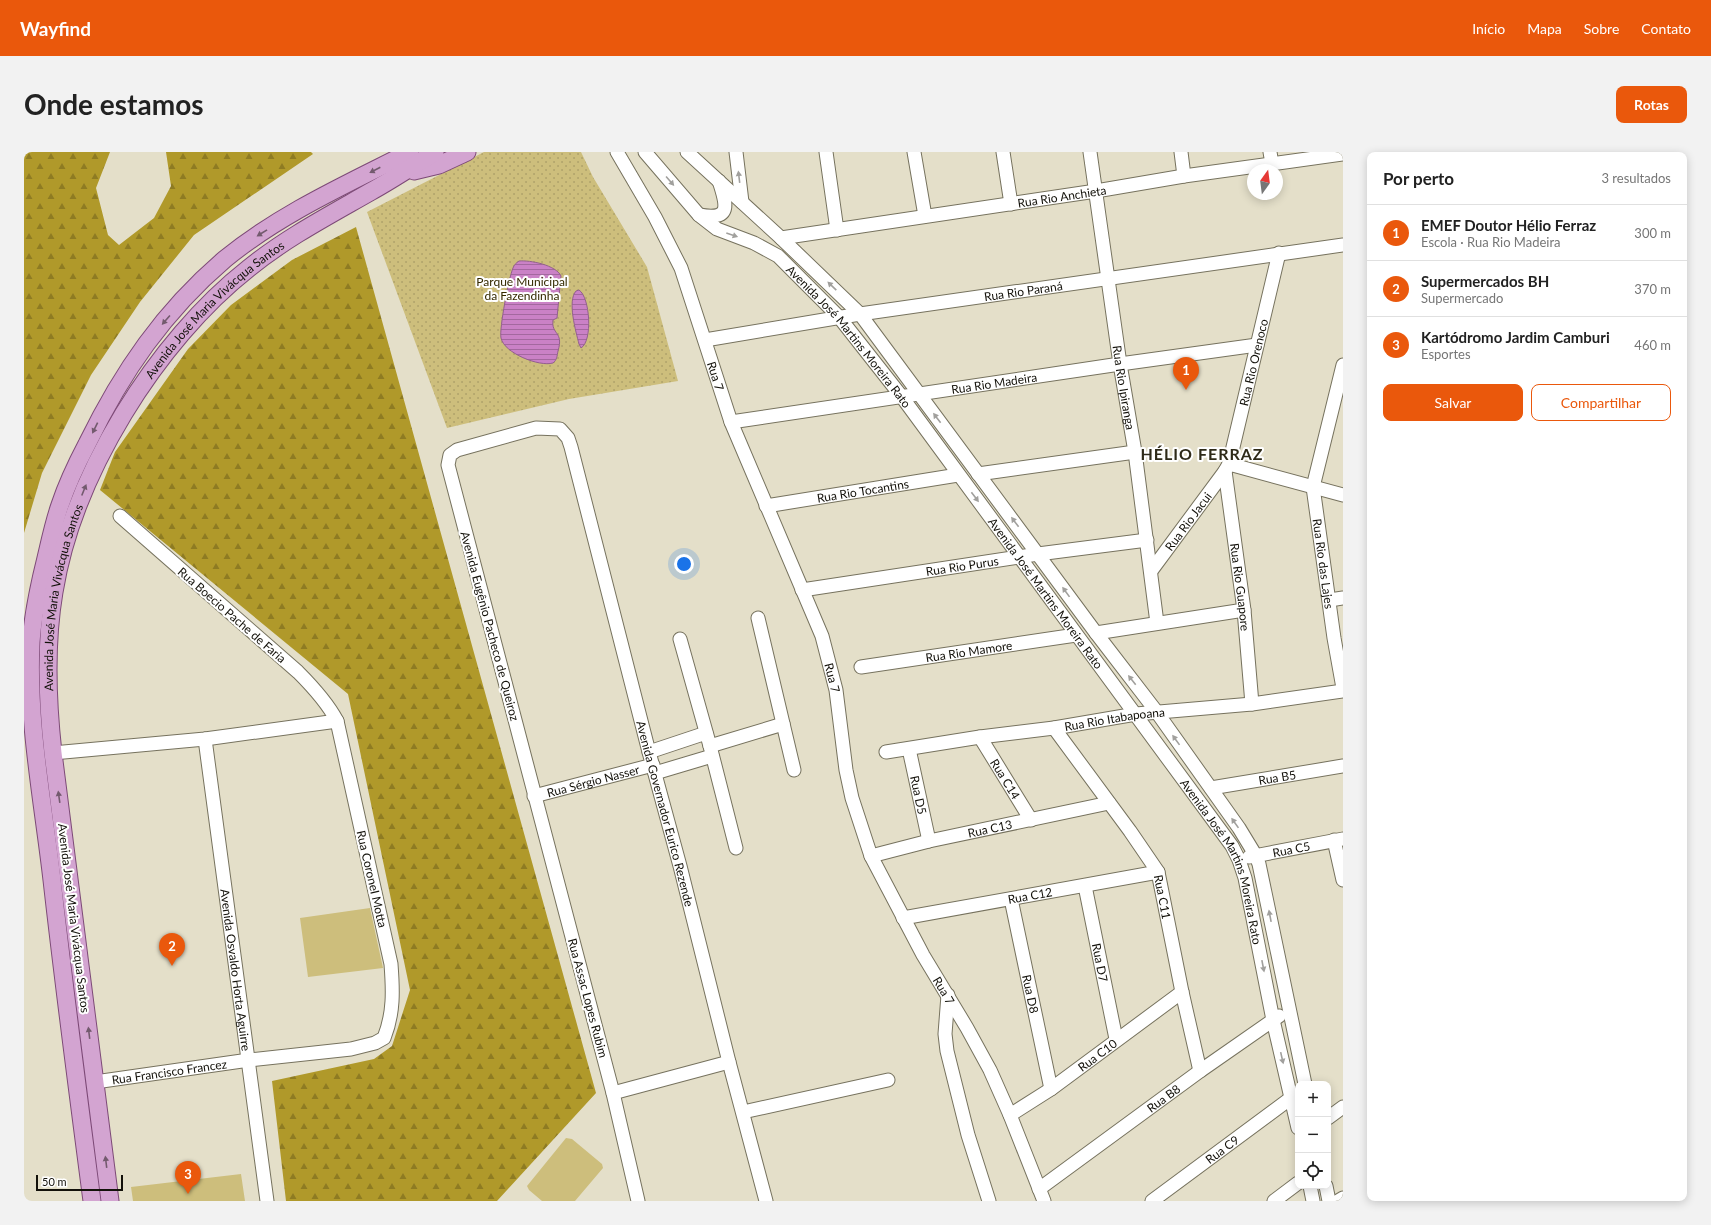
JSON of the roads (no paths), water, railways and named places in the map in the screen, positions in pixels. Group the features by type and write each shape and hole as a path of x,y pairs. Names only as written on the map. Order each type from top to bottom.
{"main road":[{"name":"Avenida José Maria Vivácqua Santos","path":"92,1201 40,786 32,709 31,642 35,609 43,571 61,504 100,417 122,377 145,345 168,317 198,285 225,260 252,239 341,187 410,152"},
{"name":"Avenida José Maria Vivácqua Santos","path":"110,1201 53,753 48,703 47,664 54,592 72,520 88,479 126,410 171,346 195,317 219,293 248,268 289,239 435,152"},
{"path":"400,174 439,165 468,152"}],"street":[{"name":"Rua 7","path":"617,152 673,250 690,292 731,422 822,636 836,690 846,770 852,798 871,856 923,955 948,995 990,1070 1042,1195"},
{"name":"Avenida José Martins Moreira Rato","path":"645,152 699,215 717,229 754,243 778,256 839,317 902,397 1076,635 1221,829 1240,860 1245,878 1273,1020 1296,1117"},
{"name":"Avenida José Martins Moreira Rato","path":"687,152 781,238 860,314 1096,633 1156,711 1239,828 1256,856 1263,883 1288,1010 1304,1081"},
{"path":"736,152 742,202"},
{"path":"826,152 837,230"},
{"path":"914,152 925,216"},
{"path":"1003,152 1011,204"},
{"name":"Rua Rio Ipiranga","path":"1090,152 1120,364 1135,452 1157,623"},
{"path":"1181,152 1184,176"},
{"name":"Rua Rio Anchieta","path":"781,238 1096,191 1184,176 1271,158 1343,154"},
{"path":"699,215 716,217 723,211 725,207 724,197 719,181"},
{"name":"Rua Rio Paraná","path":"704,340 839,317 1343,244"},
{"name":"Rua Rio Orenoco","path":"1227,468 1279,253"},
{"name":"Rua Rio Madeira","path":"731,422 1120,364 1257,346"},
{"path":"1313,487 1343,365"},
{"name":"Avenida Eugênio Pacheco de Queiroz","path":"534,796 449,471 450,455 463,448 536,428 560,429"},
{"name":"Avenida Governador Eurico Rezende","path":"560,429 568,438 571,447 766,1201"},
{"path":"978,474 1135,452"},
{"path":"1227,468 1343,494"},
{"name":"Rua Rio Jacui","path":"1151,571 1227,468"},
{"name":"Rua Rio Guapore","path":"1227,468 1244,610 1252,704"},
{"name":"Rua Rio Tocantins","path":"766,506 958,475"},
{"name":"Rua Rio das Lajes","path":"1313,487 1330,600 1334,638 1343,689"},
{"name":"Rua Boecio Pache de Faria","path":"120,516 298,672 324,700 337,721"},
{"name":"Rua Rio Purus","path":"802,590 1038,554 1147,540"},
{"path":"1330,600 1343,598"},
{"path":"1096,633 1244,610"},
{"path":"758,618 794,770"},
{"name":"Rua Rio Mamore","path":"861,667 1076,635"},
{"path":"680,639 736,848"},
{"name":"Rua Rio Itabapoana","path":"886,752 980,737 1054,728 1156,711 1252,704 1343,689"},
{"path":"53,753 205,739 337,721"},
{"name":"Rua Coronel Motta","path":"337,721 391,964 393,1002 391,1015 384,1038"},
{"name":"Rua Sérgio Nasser","path":"534,796 654,769 711,751 783,724"},
{"name":"Rua C11","path":"1054,728 1158,872 1182,992 1200,1071"},
{"path":"649,752 706,733"},
{"name":"Rua C14","path":"980,737 1031,820"},
{"name":"Avenida Osvaldo Horta Aguirre","path":"205,739 267,1201"},
{"name":"Rua D5","path":"909,749 929,841"},
{"name":"Rua B5","path":"1211,788 1343,766"},
{"name":"Rua Assac Lopes Rubim","path":"534,796 613,1094 638,1201"},
{"name":"Rua C13","path":"871,856 929,841 1109,804"},
{"path":"1339,839 1343,880"},
{"name":"Rua C5","path":"1240,860 1339,839"},
{"name":"Rua C12","path":"903,918 1158,872"},
{"name":"Rua D7","path":"1085,886 1116,1040"},
{"name":"Rua D8","path":"1012,899 1050,1089"},
{"name":"Rua C10","path":"1010,1115 1050,1089 1182,992"},
{"path":"948,995 946,1020 947,1051 968,1135 988,1201"},
{"name":"Rua B8","path":"1042,1195 1200,1071 1288,1010"},
{"name":"Rua Francisco Francez","path":"95,1082 249,1060 351,1049 375,1043 384,1038"},
{"path":"613,1094 729,1062"},
{"path":"743,1112 888,1080"},
{"name":"Rua C9","path":"1152,1201 1292,1098"},
{"path":"1330,1117 1343,1108"},
{"path":"1274,1201 1295,1185"},
{"path":"1311,1189 1313,1201"},
{"path":"1327,1189 1329,1201"},
{"path":"1338,1201 1343,1198"}],"place":[{"name":"EMEF Doutor Hélio Ferraz","path":"1186,390"},
{"name":"Supermercados BH","path":"172,966"},
{"name":"Kartódromo Jardim Camburi","path":"188,1194"}],"district":[{"name":"HÉLIO FERRAZ","path":"1202,453"}],"park label":[{"name":"Parque Municipal da Fazendinha","path":"522,288"}]}
